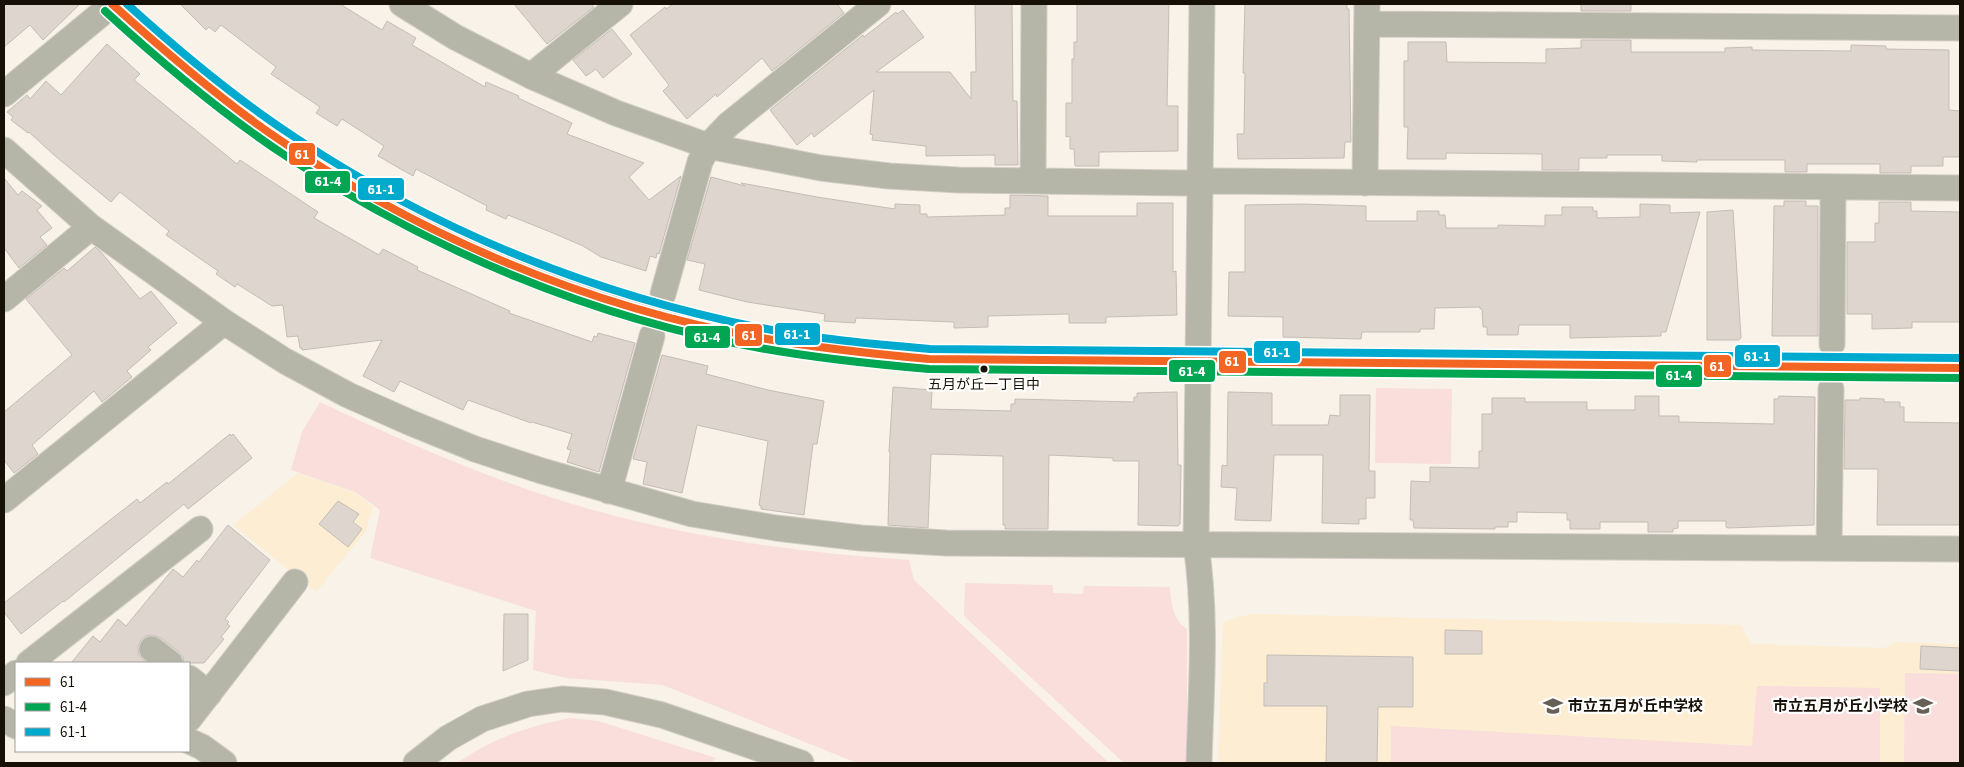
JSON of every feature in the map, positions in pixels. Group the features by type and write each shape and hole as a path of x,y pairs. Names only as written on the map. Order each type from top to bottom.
{"street":[{"path":"4,94 112,4 218,95 286,144 415,221 537,276 601,299 729,333 794,345 861,354 929,359 1960,368"},
{"path":"402,4 455,38 532,76 616,113 708,146 821,168 889,176 958,180 1960,188"},
{"path":"532,76 620,4"},
{"path":"663,294 700,162 708,146 728,125 878,4"},
{"path":"1032,181 1034,4"},
{"path":"1199,763 1203,620 1201,576 1196,545 1202,4"},
{"path":"1365,183 1367,14 1960,28"},
{"path":"4,150 92,227 224,322 285,361 348,395 411,423 475,448 609,491 692,514 776,528 861,538 946,543 1960,549"},
{"path":"1832,344 1833,188"},
{"path":"4,299 92,227"},
{"path":"4,500 224,322"},
{"path":"609,491 652,336"},
{"path":"1829,548 1831,389"},
{"path":"30,662 200,529"},
{"path":"190,718 295,582"},
{"path":"4,683 15,674"},
{"path":"190,679 209,694"},
{"path":"416,763 438,745 470,724 528,704 562,699 605,702 662,714 801,763"},
{"path":"4,719 15,725"},
{"path":"190,741 202,747 224,763"}],"shaded area":[{"path":"1376,388 1452,389 1451,464 1375,463"},
{"path":"320,402 465,466 539,494 615,516 651,525 761,545 909,560 914,580 1109,763 857,763 663,685 566,678 533,670 536,611 370,558 380,510 355,492 291,470 302,432"},
{"path":"298,473 355,493 373,507 366,531 316,592 233,525"},
{"path":"965,583 1053,585 1053,593 1083,594 1084,586 1170,587 1172,605 1176,616 1187,629 1187,763 1124,763 964,616"},
{"name":"市立五月が丘中学校","path":"1254,614 1741,625 1751,644 1885,648 1894,642 1960,644 1960,763 1218,763 1223,623 1237,617"},
{"path":"1905,673 1960,674 1960,763 1904,763"},
{"path":"1757,686 1880,688 1880,763 1391,763 1391,726 1752,746"},
{"path":"570,718 598,721 716,758 711,763 457,763 470,754 510,734"}],"building":[{"path":"4,4 80,4 43,40 30,25 4,47"},
{"path":"180,4 340,4 382,30 387,21 416,38 412,45 485,87 486,82 519,96 518,98 572,123 567,134 644,163 629,177 649,200 681,176 659,254 657,253 656,258 650,256 646,271 601,257 583,246 553,233 508,215 506,219 486,210 487,206 416,169 413,176 378,156 384,146 342,119 337,126 316,113 320,107 271,74 276,67 221,25 215,32 209,27 206,30"},
{"path":"514,4 591,4 594,7 547,44"},
{"path":"673,4 837,4 844,13 772,71 762,58 717,97 716,94 687,119 663,91 669,85 630,35 665,7 666,9"},
{"path":"975,4 1012,4 1013,101 1017,101 1018,165 995,165 995,155 926,156 926,146 872,140 873,135 870,134 874,90 814,137 812,133 797,145 770,110 863,35 864,37 896,12 897,14 903,10 924,37 876,72 950,72 971,99 971,72 976,72"},
{"path":"1077,4 1169,4 1167,106 1178,106 1178,151 1099,152 1099,166 1075,166 1074,149 1070,149 1070,136 1066,137 1066,103 1072,103 1072,59 1074,59 1074,42 1077,42"},
{"path":"1245,4 1347,4 1347,9 1349,9 1351,142 1345,142 1344,158 1238,159 1237,134 1244,134"},
{"path":"1581,4 1631,4 1631,11 1581,11"},
{"path":"612,29 632,54 603,78 596,69 586,76 573,60"},
{"path":"1581,40 1631,40 1631,52 1725,52 1725,48 1752,47 1752,50 1851,51 1851,45 1886,46 1886,49 1949,50 1949,110 1960,111 1960,157 1943,157 1943,166 1911,166 1911,173 1880,173 1880,164 1807,164 1807,172 1785,172 1785,160 1662,161 1662,155 1607,155 1607,158 1579,158 1579,170 1542,170 1542,154 1446,153 1446,159 1407,159 1408,127 1404,127 1404,61 1408,61 1408,42 1446,42 1447,62 1546,63 1546,49 1581,48"},
{"path":"107,44 140,74 134,80 237,164 240,160 318,212 314,218 379,255 383,249 418,267 417,270 510,311 509,313 592,342 594,336 597,337 598,333 635,343 599,472 567,462 571,450 567,449 572,434 531,423 468,400 463,410 400,381 394,392 363,376 382,340 302,350 298,336 287,337 283,305 272,306 237,284 235,287 216,274 218,271 166,235 169,231 120,192 111,202 29,132 11,120 13,117 7,112 27,95 30,99 46,81 61,95"},
{"path":"711,177 745,186 741,183 895,209 895,204 920,205 920,214 927,214 927,217 1005,215 1005,208 1010,208 1010,195 1048,196 1048,216 1137,216 1137,203 1173,203 1173,272 1176,271 1177,315 1106,317 1106,323 1069,323 1069,314 988,316 988,327 954,328 954,322 856,318 855,323 824,321 825,314 747,302 699,290 705,264 687,260"},
{"path":"4,178 18,195 22,191 42,206 37,210 52,228 40,237 47,245 19,268 4,248"},
{"path":"1784,201 1806,201 1806,206 1818,206 1818,336 1772,336 1774,206 1784,206"},
{"path":"1879,202 1911,202 1911,211 1960,212 1960,322 1912,322 1912,328 1872,329 1872,314 1847,314 1847,242 1875,242 1875,223 1879,223"},
{"path":"1640,204 1670,205 1670,213 1700,212 1666,332 1661,332 1661,336 1570,338 1570,325 1519,325 1518,335 1487,335 1487,327 1483,327 1482,309 1480,307 1435,308 1434,329 1420,329 1420,332 1362,332 1361,339 1283,337 1283,317 1228,316 1229,272 1245,272 1245,205 1366,206 1366,221 1417,221 1417,211 1439,211 1439,215 1445,215 1446,228 1498,228 1498,225 1545,226 1545,215 1562,215 1562,207 1593,207 1593,211 1597,211 1597,218 1640,217"},
{"path":"1733,210 1741,338 1739,340 1707,340 1707,212"},
{"path":"95,247 140,299 151,291 177,323 148,347 151,350 127,371 132,377 102,402 94,391 32,445 38,454 14,473 4,460 4,412 72,355 26,299 64,268 67,271"},
{"path":"662,355 708,366 706,374 768,390 824,401 817,444 813,444 804,515 761,509 759,505 768,441 697,425 682,493 643,484 647,462 633,459"},
{"path":"893,387 932,390 931,409 1011,411 1011,404 1015,404 1015,399 1134,402 1134,397 1137,397 1137,393 1177,392 1178,465 1181,465 1180,524 1178,526 1138,525 1139,461 1113,461 1113,458 1049,455 1048,529 1005,529 1005,525 1003,525 1003,456 931,454 928,528 888,525 889,452"},
{"path":"1228,392 1272,393 1272,425 1328,425 1330,415 1340,416 1340,395 1370,395 1369,471 1375,471 1375,498 1366,498 1366,519 1359,519 1359,524 1322,523 1323,455 1274,455 1271,521 1235,520 1237,488 1221,487 1222,465 1227,466"},
{"path":"1635,396 1659,396 1659,416 1679,416 1679,422 1774,424 1774,399 1778,399 1779,396 1815,397 1814,525 1728,528 1726,527 1726,521 1678,521 1678,528 1673,529 1673,532 1648,532 1648,522 1600,522 1600,529 1570,529 1570,520 1567,520 1567,513 1517,512 1517,522 1508,522 1508,527 1495,527 1495,529 1414,528 1413,520 1410,520 1411,481 1430,482 1430,467 1479,468 1479,451 1482,451 1482,414 1492,414 1492,398 1525,398 1525,402 1587,402 1587,410 1635,410"},
{"path":"1860,398 1884,399 1884,402 1900,402 1900,407 1904,407 1904,422 1960,423 1960,525 1877,525 1878,469 1844,469 1845,400 1860,400"},
{"path":"230,434 231,436 233,434 252,458 188,509 184,504 64,602 21,634 4,612 4,603 137,499 140,503 167,482 168,484"},
{"path":"338,501 359,514 353,522 362,529 348,547 319,524"},
{"path":"228,525 270,560 225,619 229,622 227,624 230,626 221,637 224,639 204,663 184,662 179,652 161,638 153,635 146,636 141,640 138,647 139,655 146,662 72,662 93,636 100,642 118,619 126,626 173,569 183,577 197,560 199,562"},
{"path":"504,614 528,614 528,660 503,671"},
{"path":"1445,630 1482,631 1482,654 1445,654"},
{"path":"1921,646 1960,648 1960,671 1920,669"},
{"path":"1267,655 1413,657 1413,707 1378,707 1377,763 1326,763 1327,706 1264,706 1264,683 1267,683"}],"transit line":[{"name":"61","path":"112,4 190,72 271,134 385,204 444,235 568,286 632,307 696,324 761,338 803,345 929,359 1960,368"},
{"name":"61-1","path":"127,4 189,58 276,125 352,173 407,204 521,256 579,278 639,298 761,328 824,338 930,349 1960,358"},
{"name":"61-4","path":"105,11 217,107 265,142 343,191 399,222 457,251 575,299 636,319 697,335 760,348 802,355 929,369 1960,378"}],"place":[{"name":"五月が丘一丁目中","path":"984,369"},
{"name":"市立五月が丘中学校","path":"1553,706"},
{"name":"市立五月が丘小学校","path":"1923,706"}]}
